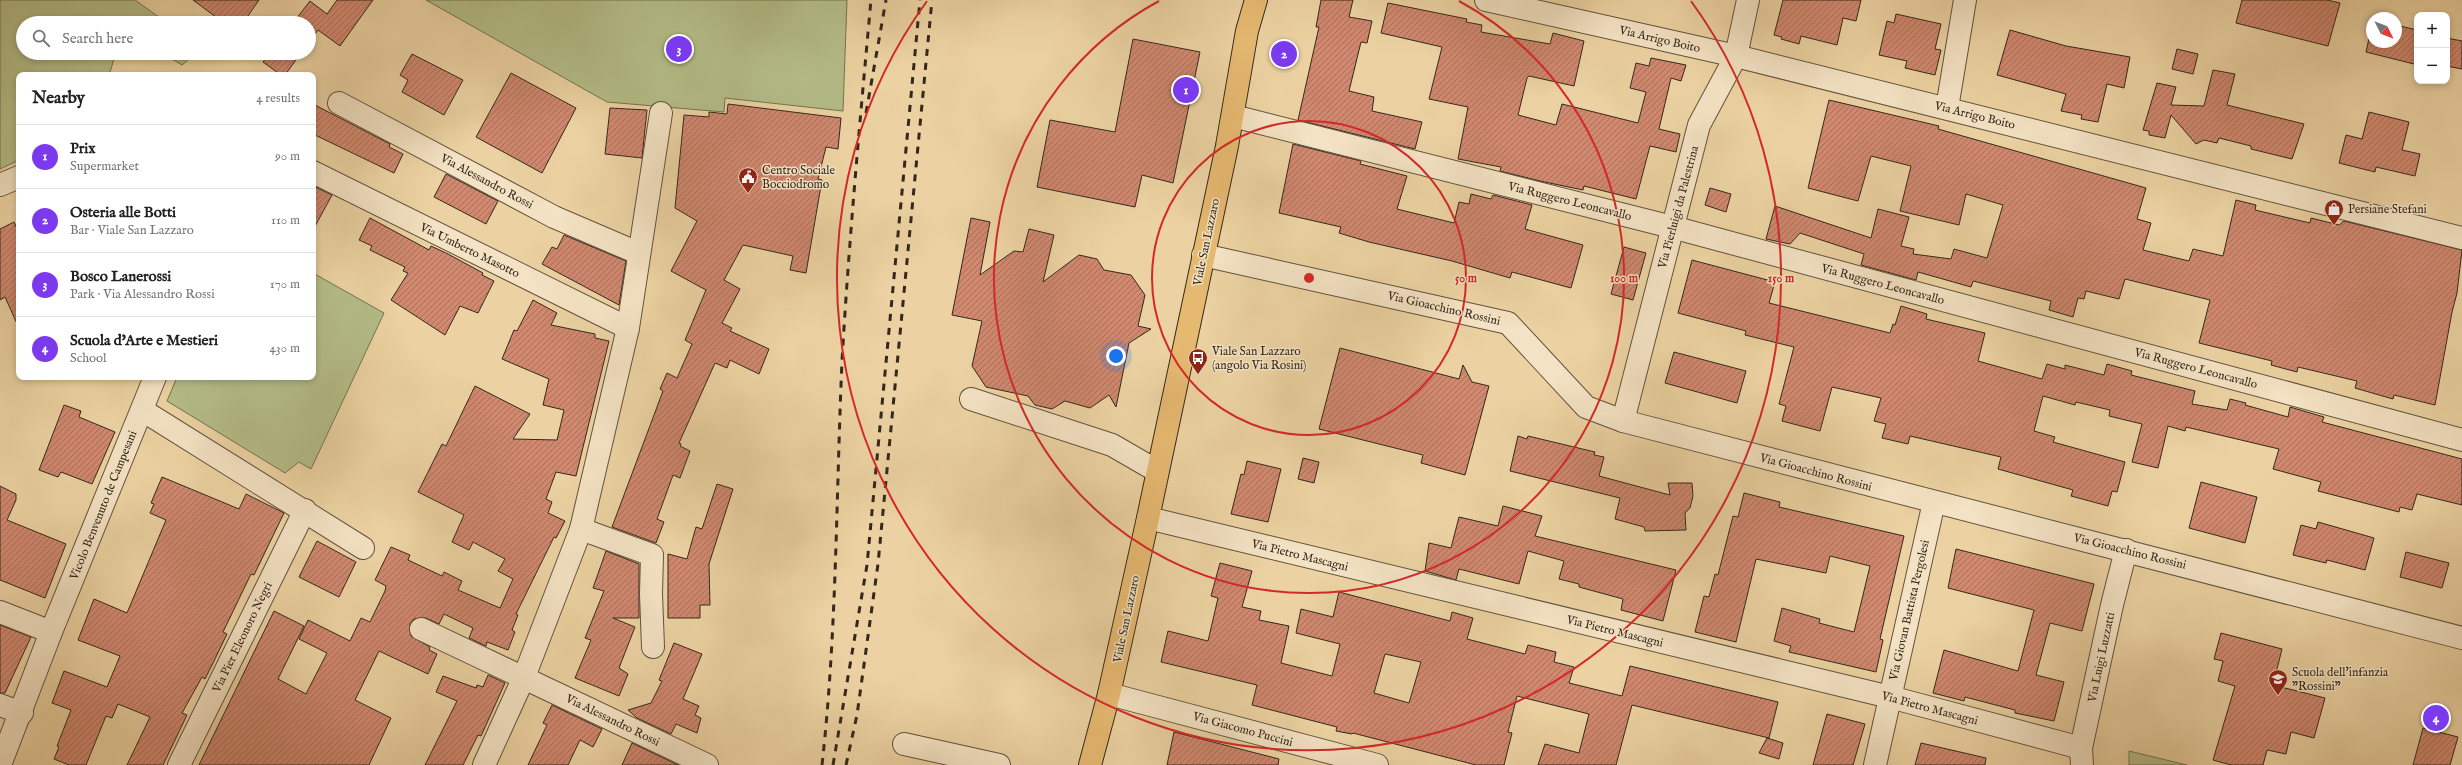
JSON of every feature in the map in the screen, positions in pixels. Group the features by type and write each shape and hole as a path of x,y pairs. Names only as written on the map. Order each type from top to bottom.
{"main road":[{"name":"Viale San Lazzaro","path":"1090,765 1109,694 1148,518 1156,471 1233,116 1253,4"}],"street":[{"name":"Via Arrigo Boito","path":"1486,0 1736,56 2462,238"},
{"name":"Via Pierluigi da Palestrina","path":"1623,421 1699,125 1736,56 1748,0"},
{"path":"1947,108 1965,0"},
{"name":"Via Alessandro Rossi","path":"339,103 554,217 638,253"},
{"path":"484,765 524,677 581,529 628,328 638,253 661,113"},
{"name":"Via Ruggero Leoncavallo","path":"1233,116 1672,227 2462,440"},
{"name":"Via Umberto Masotto","path":"316,173 628,328"},
{"path":"0,186 16,178"},
{"name":"Via Gioacchino Rossini","path":"1203,254 1508,323 1586,407 1623,421 2462,638"},
{"name":"Vicolo Benvenuto de Campesani","path":"0,765 22,713 51,632 154,380"},
{"path":"972,399 1112,445 1156,471"},
{"path":"142,410 305,510 363,548"},
{"name":"Via Giovan Battista Pergolesi","path":"1875,765 1934,502"},
{"name":"Via Pier Eleonoro Negri","path":"179,765 305,510"},
{"name":"Via Pietro Mascagni","path":"1148,518 1890,697 2082,756"},
{"path":"581,529 652,555 651,594 653,647"},
{"name":"Via Luigi Luzzatti","path":"2082,756 2112,605 2126,550"},
{"path":"0,612 51,632"},
{"name":"Via Alessandro Rossi","path":"421,629 705,764"},
{"name":"Via Giacomo Puccini","path":"1109,694 1377,765"},
{"path":"0,704 22,713"},
{"path":"904,744 999,765"}],"green space":[{"path":"0,0 135,0 157,16 16,16 16,60 114,60 110,72 16,72 16,161 0,169"},
{"path":"426,0 847,0 843,111 725,98 724,112 607,102"},
{"path":"174,60 188,60 182,65"},
{"path":"316,275 384,313 311,469 299,462 285,473 167,401 176,380 316,380"},
{"path":"2129,751 2187,765 2129,765"}],"building":[{"path":"193,0 259,0 248,16 215,16"},
{"path":"337,0 373,0 340,46 318,30 316,33 316,16 298,16 310,1 327,14"},
{"path":"1321,0 1353,0 1349,17 1372,21 1367,43 1361,42 1349,91 1374,97 1372,111 1422,122 1415,149 1298,120 1319,27 1316,27"},
{"path":"1783,0 1861,0 1856,21 1843,18 1837,45 1801,36 1799,44 1781,39 1782,37 1774,35"},
{"path":"2242,0 2327,0 2340,3 2328,46 2236,23"},
{"path":"1388,3 1467,19 1466,22 1482,25 1481,32 1550,44 1553,33 1584,41 1574,86 1529,76 1527,78 1518,115 1556,125 1562,104 1638,123 1646,92 1630,88 1636,63 1649,66 1651,58 1686,65 1681,81 1671,78 1659,129 1680,134 1676,152 1650,146 1636,199 1584,186 1583,190 1540,181 1500,171 1501,167 1458,159 1468,107 1429,99 1442,47 1381,33"},
{"path":"1896,14 1941,24 1935,49 1941,50 1935,75 1905,68 1907,61 1879,55 1887,21 1894,23"},
{"path":"2402,26 2414,29 2414,64 2366,52 2367,48 2402,48"},
{"path":"2010,30 2066,46 2130,57 2124,88 2107,84 2098,122 2081,119 2082,115 2061,111 2066,94 1997,75"},
{"path":"1133,39 1200,52 1173,183 1142,175 1135,207 1037,187 1050,120 1115,132"},
{"path":"2450,39 2462,41 2462,69 2450,67"},
{"path":"2177,49 2198,54 2193,74 2172,69"},
{"path":"412,54 463,80 444,115 402,92 408,80 400,75"},
{"path":"265,60 296,60 287,72 277,72 263,62"},
{"path":"2213,70 2235,74 2227,105 2304,124 2292,159 2251,149 2251,146 2219,138 2217,143 2204,140 2196,144 2171,115 2165,138 2149,135 2149,131 2143,130 2157,83 2176,87 2171,105 2204,106"},
{"path":"511,73 576,108 542,173 476,137"},
{"path":"1829,100 1939,126 1938,129 2146,188 2137,219 2151,223 2143,250 2189,261 2193,249 2223,256 2236,200 2256,205 2255,210 2310,223 2311,218 2339,225 2344,221 2462,250 2457,293 2452,312 2435,405 2394,395 2393,399 2355,388 2357,381 2298,367 2297,372 2271,365 2272,361 2199,343 2210,300 2125,279 2119,299 2086,291 2084,299 2078,298 2073,317 2049,310 2051,301 1973,281 1971,287 1918,272 1916,280 1861,265 1864,254 1800,233 1790,244 1766,239 1775,206 1871,238 1878,209 1909,217 1901,246 1914,249 1913,254 1951,259 1954,249 1987,258 2003,205 1966,194 1959,225 1900,211 1911,166 1871,156 1858,201 1808,188"},
{"path":"728,104 841,118 838,149 826,147 818,179 822,180 806,273 790,270 793,256 743,245 724,280 740,289 722,323 732,328 730,331 769,349 759,374 730,360 727,368 715,363 679,443 681,444 680,446 690,451 680,478 673,475 657,519 664,522 656,543 612,527 663,391 660,389 667,373 677,378 692,344 685,340 706,290 671,271 697,221 675,208 684,115 709,117 709,112 727,114"},
{"path":"316,106 390,144 389,147 403,154 394,173 316,135"},
{"path":"610,108 647,110 642,158 605,154"},
{"path":"2369,112 2409,122 2402,150 2420,154 2415,176 2376,167 2375,172 2339,163 2346,135 2362,139"},
{"path":"1293,144 1361,161 1360,164 1407,176 1397,209 1454,223 1459,202 1469,204 1471,194 1491,199 1493,195 1532,205 1525,229 1583,245 1571,288 1512,272 1510,278 1452,261 1369,242 1339,233 1341,227 1279,213"},
{"path":"446,174 498,201 486,224 434,197"},
{"path":"316,187 332,195 316,224"},
{"path":"1710,188 1731,194 1726,212 1705,205"},
{"path":"370,218 429,250 431,246 448,254 483,273 482,275 494,281 478,313 460,306 445,335 391,300 408,273 403,271 405,267 370,250 372,246 359,240"},
{"path":"971,218 990,222 980,275 1014,251 1023,252 1029,229 1054,235 1043,282 1079,255 1097,259 1104,270 1131,275 1145,295 1138,326 1151,329 1129,343 1116,407 1109,395 1090,408 1065,401 1052,409 1035,405 1028,396 986,387 972,366 982,321 952,315"},
{"path":"14,222 16,226 16,321 5,297 0,300 0,229"},
{"path":"564,235 626,261 619,305 542,264 552,247 557,249"},
{"path":"1624,247 1646,253 1633,300 1611,294"},
{"path":"1692,260 1775,282 1769,303 1890,333 1893,324 1895,325 1901,306 1927,314 1926,319 1985,333 1978,361 2042,379 2047,364 2065,369 2065,365 2104,375 2107,364 2132,371 2131,375 2195,391 2192,404 2227,410 2230,399 2246,403 2245,405 2288,417 2290,407 2324,417 2322,422 2462,459 2462,505 2417,494 2412,510 2400,507 2399,512 2318,491 2321,482 2273,469 2279,449 2186,427 2185,431 2168,426 2158,468 2132,462 2142,424 2109,416 2110,410 2076,402 2075,405 2043,396 2034,431 2055,437 2053,442 2125,462 2117,492 2112,491 2108,506 2071,496 2073,490 1998,469 2001,457 1910,436 1908,444 1882,438 1886,424 1874,421 1881,398 1832,387 1820,431 1782,421 1786,406 1779,404 1794,347 1745,335 1746,331 1678,313"},
{"path":"533,300 557,313 551,325 595,334 595,338 609,341 576,476 556,472 546,499 552,502 548,513 565,521 556,538 554,537 516,614 518,615 512,630 515,632 508,650 487,642 486,646 469,638 473,628 444,614 439,624 426,618 414,619 410,624 411,636 430,647 429,650 437,654 428,674 379,651 355,700 391,718 369,765 199,765 274,611 304,626 278,679 306,694 327,653 299,639 308,620 350,641 361,618 370,622 385,591 386,586 375,580 391,547 410,555 408,560 442,576 444,572 462,581 458,590 500,608 513,579 498,571 505,559 473,542 469,550 452,542 464,515 418,492 442,444 446,446 475,386 530,414 513,439 557,440 564,410 543,405 549,379 502,359 514,330 517,331"},
{"path":"1340,348 1459,379 1463,365 1472,382 1489,386 1465,475 1421,463 1423,455 1319,429"},
{"path":"1674,352 1746,371 1737,403 1665,383"},
{"path":"64,405 81,411 79,417 115,432 92,484 61,472 58,477 39,470"},
{"path":"1518,436 1527,439 1528,436 1595,452 1594,455 1604,457 1599,476 1670,495 1668,483 1692,483 1693,496 1690,508 1685,513 1686,530 1645,531 1644,527 1615,519 1620,498 1510,471"},
{"path":"1303,458 1319,462 1314,483 1298,479"},
{"path":"1247,461 1281,469 1268,522 1231,514 1241,474 1244,475"},
{"path":"162,477 239,509 246,494 284,513 254,575 251,574 223,632 227,634 205,679 202,677 182,713 187,715 163,765 127,765 150,717 118,704 112,718 106,716 86,765 69,765 54,759 59,747 57,746 71,710 52,703 64,671 107,687 120,656 78,640 94,599 127,613 166,520 150,513 154,504 151,503"},
{"path":"2201,482 2257,497 2245,543 2189,528"},
{"path":"717,484 733,489 709,564 710,605 700,605 700,618 668,618 668,554 687,559 696,527 702,529"},
{"path":"0,486 16,494 16,500 7,520 66,544 45,598 0,580"},
{"path":"1744,493 1780,502 1779,507 1904,536 1880,639 1883,640 1876,672 1789,652 1791,646 1774,641 1782,608 1820,619 1819,623 1854,632 1870,566 1830,556 1826,573 1756,559 1736,642 1695,632 1704,596 1709,597 1715,574 1718,575 1733,516 1738,517"},
{"path":"1503,506 1542,516 1535,536 1676,570 1663,621 1621,610 1623,599 1579,587 1579,584 1559,579 1564,561 1528,551 1519,584 1459,569 1456,580 1425,571 1429,543 1451,548 1459,517 1498,526"},
{"path":"2318,522 2374,538 2365,570 2327,560 2326,563 2293,555 2301,525 2316,529"},
{"path":"317,541 356,562 339,597 299,577"},
{"path":"1956,549 2094,584 2082,631 2050,623 2036,675 2064,682 2054,721 2015,713 2015,710 1965,697 1964,701 1933,693 1944,650 2018,671 2034,610 1948,588"},
{"path":"606,551 639,564 639,618 613,618 635,627 619,668 628,674 619,696 575,678 591,640 585,638 604,591 593,588"},
{"path":"2406,552 2449,563 2442,588 2400,577"},
{"path":"1220,563 1252,571 1242,607 1261,611 1259,620 1289,626 1281,663 1332,676 1340,644 1296,633 1301,609 1333,617 1339,592 1450,621 1452,612 1473,618 1467,639 1525,654 1528,645 1556,652 1554,662 1574,667 1569,683 1622,696 1630,666 1778,702 1769,738 1632,705 1616,765 1538,765 1545,744 1579,753 1589,714 1517,696 1508,732 1512,733 1504,765 1476,765 1353,733 1336,731 1337,727 1252,705 1257,685 1161,662 1168,631 1208,641 1218,598 1211,596","holes":["1385,654 1421,662 1409,703 1374,693"]},
{"path":"0,625 31,637 5,693 0,693"},
{"path":"2221,633 2282,649 2273,685 2325,698 2314,738 2291,732 2286,754 2267,750 2263,765 2231,765 2213,760 2235,686 2218,681 2223,661 2214,659"},
{"path":"674,643 702,654 683,699 699,706 695,715 701,718 697,733 676,724 671,734 637,718 628,710 651,703 662,681 659,680"},
{"path":"488,675 505,683 481,736 478,735 463,765 425,765 457,701 436,692 443,676 476,688 477,685 483,687"},
{"path":"552,705 602,729 593,747 580,740 568,765 528,765 547,725 543,723"},
{"path":"1827,714 1865,724 1853,765 1813,765"},
{"path":"2423,728 2458,737 2450,765 2413,765"},
{"path":"1174,732 1279,759 1278,765 1167,765"},
{"path":"1767,738 1783,743 1779,759 1759,753"},
{"path":"632,743 678,765 622,765"},
{"path":"1921,743 1986,758 1985,765 1915,765"}],"railway":[{"path":"822,765 831,664 842,361 855,180 871,0"},
{"path":"866,113 886,0"},
{"path":"833,765 867,565 920,0"},
{"path":"846,765 857,715 878,564 932,0"}],"place":[{"name":"Bosco Lanerossi","path":"679,49"},
{"name":"Osteria alle Botti","path":"1284,54"},
{"name":"Prix","path":"1186,90"},
{"name":"Centro Sociale Bocciodromo","path":"748,194"},
{"name":"Persiane Stefani","path":"2334,226"},
{"name":"Viale San Lazzaro (angolo Via Rosini)","path":"1198,375"},
{"name":"Scuola dell'infanzia \"Rossini\"","path":"2278,696"},
{"name":"Scuola d'Arte e Mestieri","path":"2436,718"}]}
